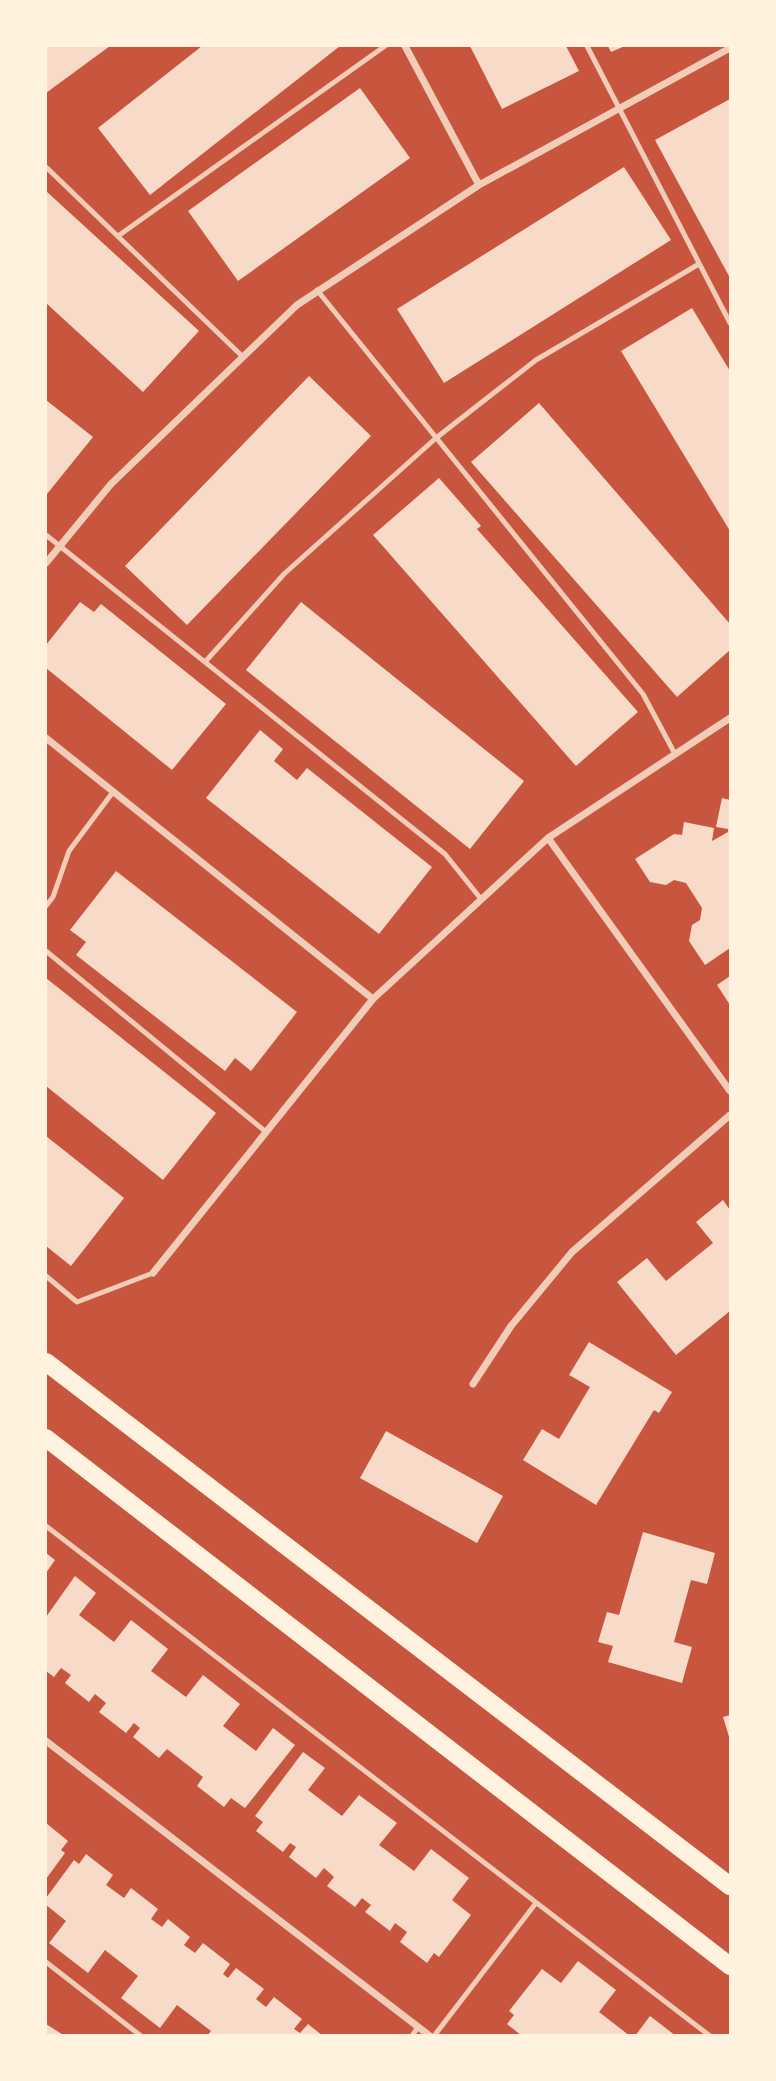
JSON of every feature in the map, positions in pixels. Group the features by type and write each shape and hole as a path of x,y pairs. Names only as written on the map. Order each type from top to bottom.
{"main road":[{"path":"46,1362 730,1886"},
{"path":"46,1438 730,1966"}],"street":[{"path":"405,46 479,185"},
{"path":"46,563 111,484 297,305 479,185 730,48"},
{"path":"153,1272 373,999 548,838 730,718"},
{"path":"46,738 373,999"},
{"path":"548,838 730,1091"},
{"path":"473,1384 511,1326 572,1252 730,1115"},
{"path":"46,1741 418,2027 432,2035"}],"lane":[{"path":"117,236 385,46"},
{"path":"587,46 730,323"},
{"path":"46,167 243,357"},
{"path":"205,662 284,574 436,438 536,360 699,264"},
{"path":"317,290 643,694 675,754"},
{"path":"46,534 445,854 481,899"},
{"path":"46,906 53,897 69,850 113,792"},
{"path":"46,951 266,1132"},
{"path":"46,1276 77,1302 153,1272"},
{"path":"46,1526 709,2035"},
{"path":"432,2035 536,1903"},
{"path":"46,1962 141,2035"},
{"path":"412,2035 418,2027"}],"building":[{"path":"46,46 110,46 46,93"},
{"path":"202,46 340,46 150,195 98,128"},
{"path":"470,46 566,46 579,71 502,109"},
{"path":"608,46 625,46 611,52"},
{"path":"360,88 410,158 238,281 188,211"},
{"path":"730,99 730,278 655,140"},
{"path":"624,167 671,240 444,383 397,309"},
{"path":"46,191 199,331 143,392 46,303"},
{"path":"692,308 730,371 730,531 621,351"},
{"path":"309,376 371,436 187,625 125,566"},
{"path":"46,400 93,437 47,494 46,493"},
{"path":"539,403 730,624 730,650 677,697 471,462"},
{"path":"439,478 481,526 477,529 638,712 576,766 373,535"},
{"path":"80,602 94,612 101,604 226,704 172,770 46,668 46,645"},
{"path":"301,602 524,781 470,849 246,670"},
{"path":"260,730 283,749 274,761 297,780 307,768 432,867 379,934 206,798"},
{"path":"722,798 730,800 730,948 705,965 689,941 692,925 700,920 702,908 686,883 674,880 666,885 650,882 635,859 674,834 682,835 684,822 714,828 712,841 728,832 728,829 716,827"},
{"path":"116,871 297,1012 251,1071 235,1058 225,1071 76,955 86,942 70,930"},
{"path":"730,976 730,1005 717,985"},
{"path":"46,978 216,1113 163,1180 46,1086"},
{"path":"46,1136 124,1198 71,1266 46,1246"},
{"path":"723,1200 730,1210 730,1311 676,1355 617,1282 647,1258 666,1281 713,1243 696,1222"},
{"path":"589,1342 672,1392 659,1413 654,1410 596,1505 523,1460 542,1429 559,1439 590,1387 569,1375"},
{"path":"386,1431 503,1496 477,1543 360,1478"},
{"path":"643,1532 715,1553 707,1584 691,1580 674,1642 692,1647 682,1683 608,1662 613,1646 598,1642 607,1612 619,1615"},
{"path":"46,1553 55,1560 46,1573"},
{"path":"75,1576 96,1593 79,1615 114,1642 131,1620 168,1649 151,1671 186,1697 203,1675 240,1704 223,1726 256,1751 273,1728 295,1745 245,1808 231,1798 224,1807 197,1786 203,1777 167,1749 159,1758 133,1737 140,1728 134,1723 126,1733 99,1712 106,1703 95,1694 89,1702 65,1683 71,1675 61,1668 54,1677 46,1671 46,1617"},
{"path":"730,1715 730,1740 723,1717"},
{"path":"303,1752 325,1768 308,1790 342,1816 359,1795 397,1823 379,1845 414,1871 431,1849 469,1878 452,1900 471,1915 439,1957 434,1953 427,1963 400,1942 407,1932 395,1923 390,1931 365,1912 371,1905 362,1898 355,1907 327,1886 334,1877 324,1868 316,1878 289,1857 296,1847 290,1843 283,1852 256,1831 263,1822 255,1816"},
{"path":"46,1823 68,1841 61,1850 65,1853 46,1879"},
{"path":"86,1854 113,1875 106,1885 124,1898 131,1888 158,1909 151,1919 162,1927 168,1919 190,1937 184,1945 195,1953 203,1943 230,1964 223,1974 228,1978 236,1968 264,1989 256,1999 266,2007 274,1997 302,2019 294,2029 300,2033 308,2024 323,2036 207,2036 211,2031 177,2005 160,2028 121,1998 138,1976 105,1950 88,1973 49,1943 66,1921 46,1905 46,1898 74,1860 79,1864"},
{"path":"578,1961 616,1990 599,2012 630,2036 522,2036 507,2024 514,2015 509,2011 542,1969 561,1983"},
{"path":"650,2016 676,2036 635,2036"},
{"path":"46,2024 65,2036 46,2036"}]}
